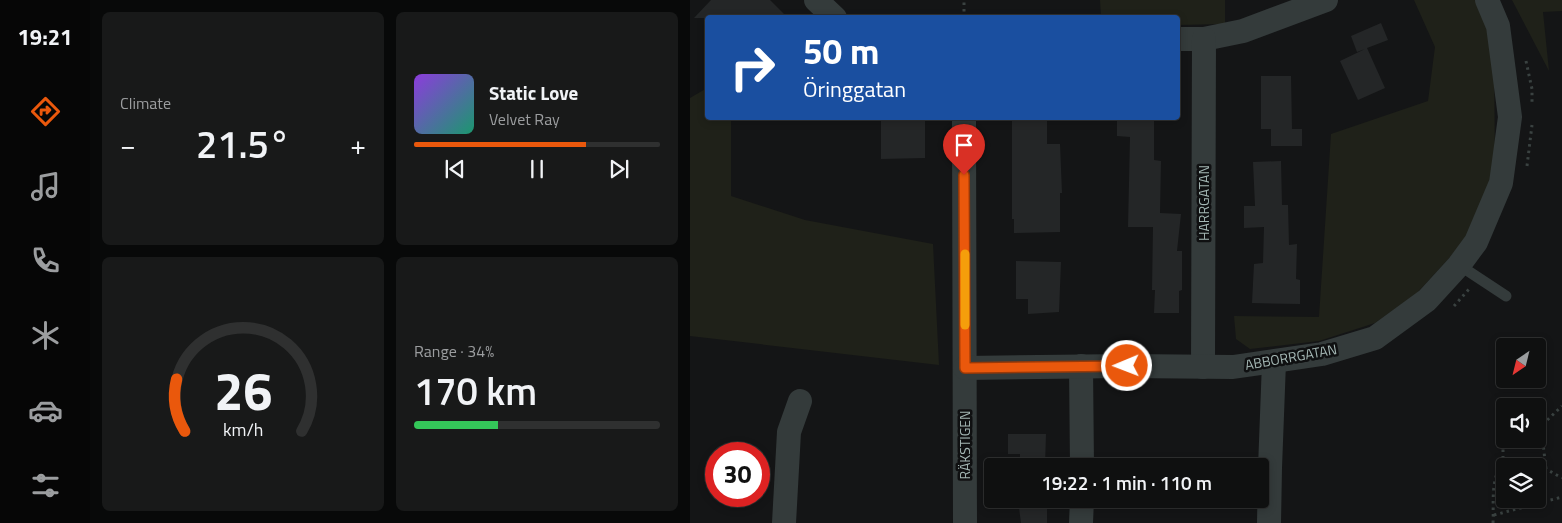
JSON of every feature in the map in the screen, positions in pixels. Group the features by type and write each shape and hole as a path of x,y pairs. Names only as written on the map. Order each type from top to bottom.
{"street":[{"path":"816,0 832,15"},
{"path":"1180,39 1204,39 1243,31 1326,0"},
{"name":"ABBORRGATAN","path":"965,368 1081,366 1233,367 1322,354 1375,338 1427,300 1459,265 1476,242 1501,184 1510,117 1498,26 1487,0"},
{"name":"HARRGATAN","path":"1203,367 1204,39"},
{"name":"RÄKSTIGEN","path":"964,120 965,523"},
{"path":"1269,523 1274,362"},
{"path":"1081,366 1082,458"},
{"path":"784,523 789,432 800,401"},
{"path":"1081,523 1082,508"}],"lane":[{"path":"1459,265 1506,296"}],"path":[{"path":"964,0 964,15"},
{"path":"1546,420 1562,406"},
{"path":"1546,469 1562,478"},
{"path":"1494,523 1494,481 1496,476"},
{"path":"1494,515 1562,497"}],"shaded area":[{"path":"1100,0 1225,0 1225,24 1180,25 1180,15 1101,15"},
{"path":"1414,0 1480,0 1494,49 1495,176 1465,241 1417,293 1375,323 1319,341 1250,349 1236,339 1234,316 1319,317 1331,134 1428,101 1435,47"},
{"path":"1512,0 1562,0 1562,11 1543,12 1549,71"},
{"path":"705,89 705,120 731,120 731,196 805,220 933,244 939,365 690,336 690,98"}],"building":[{"path":"711,0 770,0 785,15 705,15 705,18 694,18"},
{"path":"1381,23 1388,40 1367,48 1385,88 1358,100 1340,61 1365,49 1357,52 1351,36"},
{"path":"1261,76 1291,76 1292,129 1302,129 1302,146 1271,146 1271,129 1261,129"},
{"path":"881,120 925,120 925,158 881,159"},
{"path":"1012,120 1047,120 1047,144 1060,144 1062,193 1060,193 1060,232 1014,233 1014,219 1012,219"},
{"path":"1117,120 1154,120 1154,160 1161,161 1160,213 1181,214 1177,251 1182,251 1182,290 1179,291 1179,313 1154,313 1155,290 1152,290 1153,227 1128,227 1130,137 1117,136"},
{"path":"1281,161 1282,205 1288,205 1289,245 1297,244 1296,279 1300,280 1300,304 1252,303 1254,264 1263,263 1264,227 1244,228 1244,206 1255,206 1253,162"},
{"path":"1016,261 1061,262 1059,312 1028,314 1028,299 1016,299"},
{"path":"1008,434 1046,434 1045,458 1020,458 1020,454 1008,454"},
{"path":"1019,508 1047,508 1047,523 1021,523"}],"slow traffic":[{"path":"965,254 965,325"}],"route":[{"path":"964,175 965,368 1127,366"}]}
